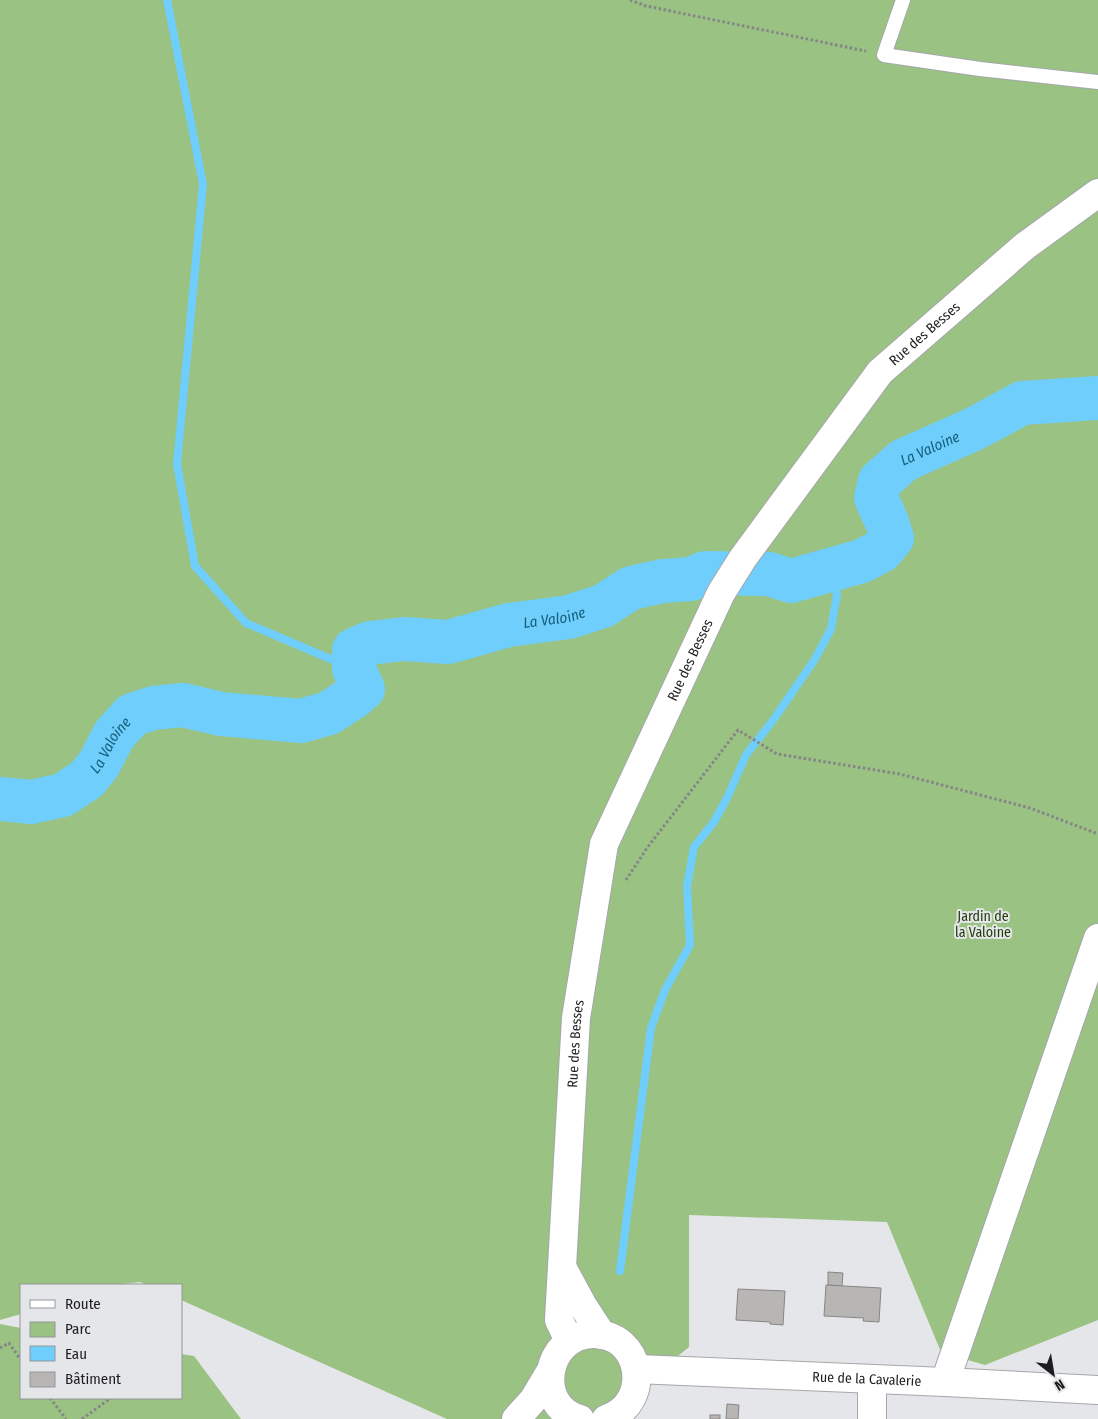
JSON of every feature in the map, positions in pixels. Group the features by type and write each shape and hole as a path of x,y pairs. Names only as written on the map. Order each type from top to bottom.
{"street":[{"name":"Rue des Besses","path":"569,1341 559,1320 576,1018 604,844 722,593 743,558 880,372 1025,246 1098,193"},
{"path":"945,1382 1098,938"},
{"path":"562,1267 583,1306 602,1335"},
{"path":"572,1414 555,1399 550,1386 550,1372 553,1360 569,1341 590,1334 602,1335 614,1339 632,1357 637,1381 630,1411 622,1411 606,1419"},
{"name":"Rue de la Cavalerie","path":"636,1369 1098,1390"},
{"path":"516,1419 534,1399 550,1372"},
{"path":"872,1379 872,1419"},
{"path":"538,1419 572,1414"}],"lane":[{"path":"903,0 884,55 980,70 1098,82"}],"path":[{"path":"630,0 646,6 884,55"},
{"path":"621,886 647,848 738,730 777,754 900,774 1030,808 1098,834"},
{"path":"0,1348 9,1343 20,1359"},
{"path":"51,1399 66,1419"},
{"path":"82,1419 110,1399"}],"green space":[{"name":"Jardin de la Valoine","path":"0,0 1098,0 1098,1320 985,1365 941,1352 887,1222 689,1215 689,1347 601,1419 447,1419 182,1300 182,1284 145,1284 140,1282 122,1284 20,1284 20,1314 0,1320"},
{"path":"0,1324 20,1328 20,1399 182,1399 182,1354 194,1356 241,1419 0,1419"}],"water":[{"path":"1098,398 1098,407 1075,412 1062,408 1053,411 1042,408 1023,414 999,431 969,440 914,464 890,481 887,488 889,509 906,540 906,548 891,560 886,570 875,575 875,567 872,565 868,566 865,570 844,572 782,594 776,589 791,581 862,561 881,551 892,538 876,498 880,481 904,460 974,429 1022,403"},
{"path":"705,573 705,581 700,589 642,591 596,620 569,630 555,629 520,633 494,640 473,642 460,647 447,657 418,652 377,650 366,661 373,683 371,693 367,699 348,713 310,731 284,732 220,728 194,714 177,711 159,714 142,722 122,739 114,749 102,774 91,786 78,795 57,806 37,810 0,806 0,799 31,802 63,795 87,779 99,764 114,735 132,715 153,708 183,705 221,714 301,721 329,713 355,696 362,689 354,669 354,650 370,643 404,639 448,642 509,625 569,617 603,606 631,588 663,581 691,579"}],"building":[{"path":"828,1272 843,1273 842,1286 828,1285"},
{"path":"826,1285 881,1288 879,1322 863,1321 864,1318 824,1316"},
{"path":"738,1289 785,1291 783,1325 770,1324 770,1322 736,1320"},
{"path":"727,1404 739,1405 738,1419 726,1419"},
{"path":"710,1415 720,1415 720,1419 710,1419"}],"waterway":[{"path":"167,0 203,184 177,464 195,566 246,623 354,669"},
{"name":"La Valoine","path":"0,799 31,802 63,795 87,779 99,764 114,735 132,715 153,708 183,705 221,714 301,721 329,713 363,689 354,669 354,650 370,643 404,639 448,642 509,625 569,617 603,606 631,588 663,581 691,579 705,573 769,574 791,581 862,561 881,551 892,538 876,498 880,481 904,460 974,429 1022,403 1098,398"},
{"path":"620,1271 651,1028 665,990 690,945 687,886 694,847 714,822 746,755 774,719 815,659 831,629 837,595 833,574"}]}
